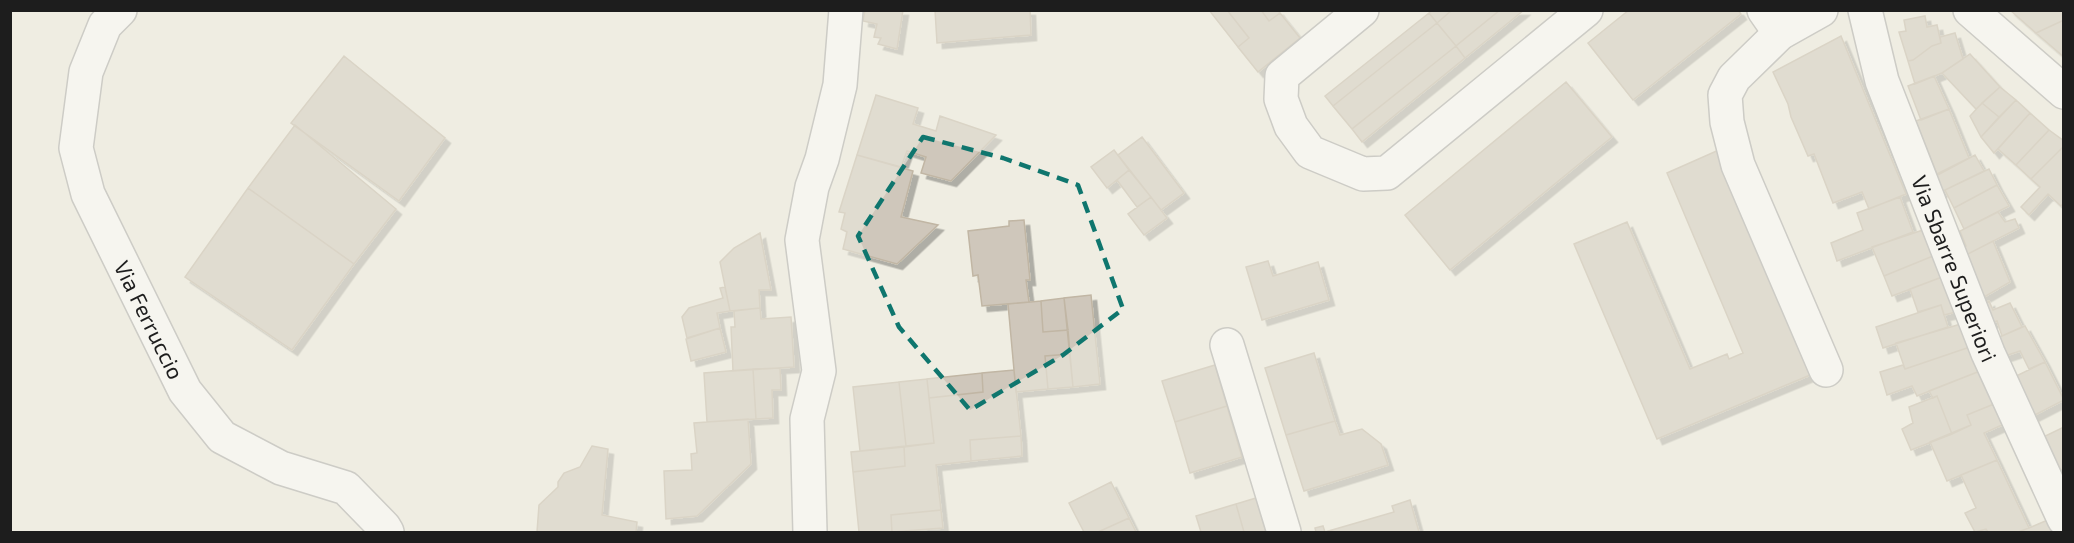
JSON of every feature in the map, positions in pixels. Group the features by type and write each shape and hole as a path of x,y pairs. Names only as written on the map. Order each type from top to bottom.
{"street":[{"name":"Via Ferruccio","path":"120,10 105,25 86,72 76,148 88,194 185,392 222,437 281,468 346,488 387,532"},
{"path":"810,532 807,419 819,371 802,240 812,187 822,159 840,86 846,10"},
{"path":"1362,10 1282,76 1281,99 1291,126 1310,152 1363,174 1387,173 1586,10"},
{"path":"1821,10 1772,22 1725,95 1727,122 1738,165 1826,370"},
{"name":"Via Sbarre Superiori","path":"1865,10 1882,81 1890,103 1988,353 2064,519"},
{"path":"1970,10 2064,92"},
{"path":"1227,345 1284,532"}],"highlighted area":[{"path":"923,137 1003,158 1078,185 1123,309 1063,355 970,410 899,327 858,236"}],"building":[{"path":"865,10 903,10 897,49 878,44 881,38 874,37 877,24 863,21"},
{"path":"935,10 1030,10 1031,35 937,43"},
{"path":"1209,10 1227,10 1249,38 1238,47"},
{"path":"1227,10 1261,10 1269,21 1280,13 1300,38 1258,72 1238,47 1249,38"},
{"path":"1261,10 1278,10 1280,13 1269,21"},
{"path":"1432,10 1452,10 1437,23 1429,13"},
{"path":"1452,10 1500,10 1456,46 1437,23"},
{"path":"1500,10 1524,10 1465,58 1456,46"},
{"path":"1629,10 1738,10 1741,14 1633,100 1588,43"},
{"path":"2010,10 2064,10 2064,20 2036,33"},
{"path":"1429,13 1437,23 1333,106 1325,96"},
{"path":"1925,16 1927,27 1937,25 1941,43 1908,61 1899,32 1906,31 1904,20"},
{"path":"2064,20 2064,57 2036,33"},
{"path":"1437,23 1456,46 1352,129 1333,106"},
{"path":"1955,33 1963,59 1942,73 1915,84 1908,61 1941,43 1940,37"},
{"path":"1841,36 1906,194 1869,209 1862,192 1833,203 1814,154 1808,156 1773,72"},
{"path":"1456,46 1465,58 1362,142 1352,129"},
{"path":"1970,54 2000,87 1976,109 1942,73"},
{"path":"344,56 445,138 399,201 291,123"},
{"path":"1934,76 1949,109 1921,120 1908,86"},
{"path":"1566,82 1612,137 1450,270 1405,215"},
{"path":"2000,87 2016,100 1999,117 1982,103"},
{"path":"876,95 918,108 913,124 936,131 940,116 996,135 951,181 921,173 926,157 907,151 901,167 857,155"},
{"path":"2016,100 2030,113 1994,153 1981,137"},
{"path":"1982,103 1999,117 1981,137 1970,116"},
{"path":"1949,109 1969,158 1937,174 1916,121"},
{"path":"2030,113 2049,130 2016,165 1998,149"},
{"path":"295,125 396,209 354,264 248,188"},
{"path":"2049,130 2064,141 2064,146 2031,179 2016,165"},
{"path":"1142,137 1184,193 1161,210 1118,155"},
{"path":"2062,148 2064,150 2064,203 2061,206 2048,194 2029,215 2021,207 2040,187 2031,179"},
{"path":"1721,149 1815,373 1657,439 1574,244 1627,222 1690,369 1727,354 1729,359 1743,353 1667,173"},
{"path":"1114,150 1129,170 1107,188 1091,167"},
{"path":"857,155 913,171 901,217 938,225 897,264 843,249 847,232 841,229 845,213 839,212"},
{"path":"1975,155 1984,171 1941,192 1932,178"},
{"path":"1989,169 1997,185 1954,208 1945,190"},
{"path":"1129,170 1151,197 1137,207 1117,180"},
{"path":"1997,185 2009,206 1964,229 1954,208"},
{"path":"248,188 354,264 292,350 185,277"},
{"path":"1151,197 1167,218 1144,235 1128,214"},
{"path":"1900,197 1913,232 1837,261 1831,243 1863,230 1857,213"},
{"path":"1998,212 2005,222 2015,219 2019,228 1962,257 1959,248 1966,246 1960,231"},
{"path":"1024,220 1030,280 1026,280 1029,302 982,306 978,275 973,276 968,231 1009,226 1009,221"},
{"path":"1923,230 1933,256 1884,276 1872,247"},
{"path":"760,233 771,290 759,290 760,308 730,311 720,262 734,248"},
{"path":"1993,241 2010,282 1979,300 1962,257"},
{"path":"1933,256 1942,277 1892,296 1884,276"},
{"path":"1268,261 1273,276 1318,262 1329,300 1262,320 1246,267"},
{"path":"1942,277 1956,312 1944,315 1941,305 1918,312 1910,289"},
{"path":"725,287 730,311 717,313 720,328 687,338 682,317 689,308 723,298 720,288"},
{"path":"1091,295 1100,384 1073,387 1064,298"},
{"path":"1064,298 1068,330 1043,332 1041,301"},
{"path":"1041,301 1043,332 1068,330 1070,354 1045,356 1048,389 1016,392 1008,304"},
{"path":"1989,301 1993,310 2010,303 2022,327 2002,336 1997,321 1988,324 1980,306"},
{"path":"1941,305 1948,327 1883,348 1876,327"},
{"path":"760,308 761,319 791,317 794,367 733,371 731,327 735,327 734,311"},
{"path":"1961,324 1970,347 1905,369 1896,343"},
{"path":"2025,326 2045,362 2029,369 2020,351 2002,357 1995,339"},
{"path":"720,328 726,352 691,361 686,339"},
{"path":"1970,347 1980,371 1917,396 1912,386 1887,395 1880,372 1903,365 1905,369"},
{"path":"1314,353 1335,421 1286,435 1265,368"},
{"path":"1070,354 1073,387 1048,389 1045,356"},
{"path":"2045,362 2064,400 2029,418 2012,378"},
{"path":"1215,365 1227,406 1175,422 1162,381"},
{"path":"780,368 781,390 772,390 773,418 756,419 753,369"},
{"path":"753,369 756,419 707,422 704,373"},
{"path":"1014,370 1021,436 970,440 971,461 936,465 941,510 891,515 892,532 859,532 853,472 905,466 904,447 934,443 929,398 983,392 982,373"},
{"path":"1980,371 1994,404 1967,415 1971,425 1952,434 1937,396 1933,398 1929,391"},
{"path":"982,373 983,392 929,398 927,379"},
{"path":"927,379 934,443 906,446 899,382"},
{"path":"899,382 906,446 860,451 853,387"},
{"path":"1937,396 1952,434 1911,450 1902,429 1913,423 1909,407"},
{"path":"1994,404 2002,425 1984,433 1997,460 1947,481 1930,442 1971,425 1967,415"},
{"path":"1227,406 1242,457 1190,473 1175,422"},
{"path":"748,419 751,464 697,516 666,519 664,471 692,470 691,454 697,453 694,423"},
{"path":"1335,421 1340,435 1362,429 1381,444 1388,465 1304,491 1286,435"},
{"path":"2064,427 2064,469 2054,473 2039,439"},
{"path":"1021,436 1022,456 971,461 970,440"},
{"path":"592,446 608,449 602,515 637,522 636,532 537,532 539,505 558,487 558,482 564,473 580,467"},
{"path":"904,447 905,466 853,472 851,452"},
{"path":"1997,460 2029,528 2018,532 1988,532 1986,529 1975,532 1965,513 1976,508 1961,475"},
{"path":"1111,482 1129,518 1098,532 1084,532 1069,503"},
{"path":"1256,498 1266,532 1244,532 1236,504"},
{"path":"1410,500 1419,532 1325,532 1394,512 1392,506"},
{"path":"1236,504 1244,532 1201,532 1196,516"},
{"path":"941,510 943,528 892,532 891,515"},
{"path":"1129,518 1136,532 1098,532"},
{"path":"2050,519 2056,532 2018,532 2029,528"},
{"path":"1323,526 1325,532 1316,532 1315,528"}]}
